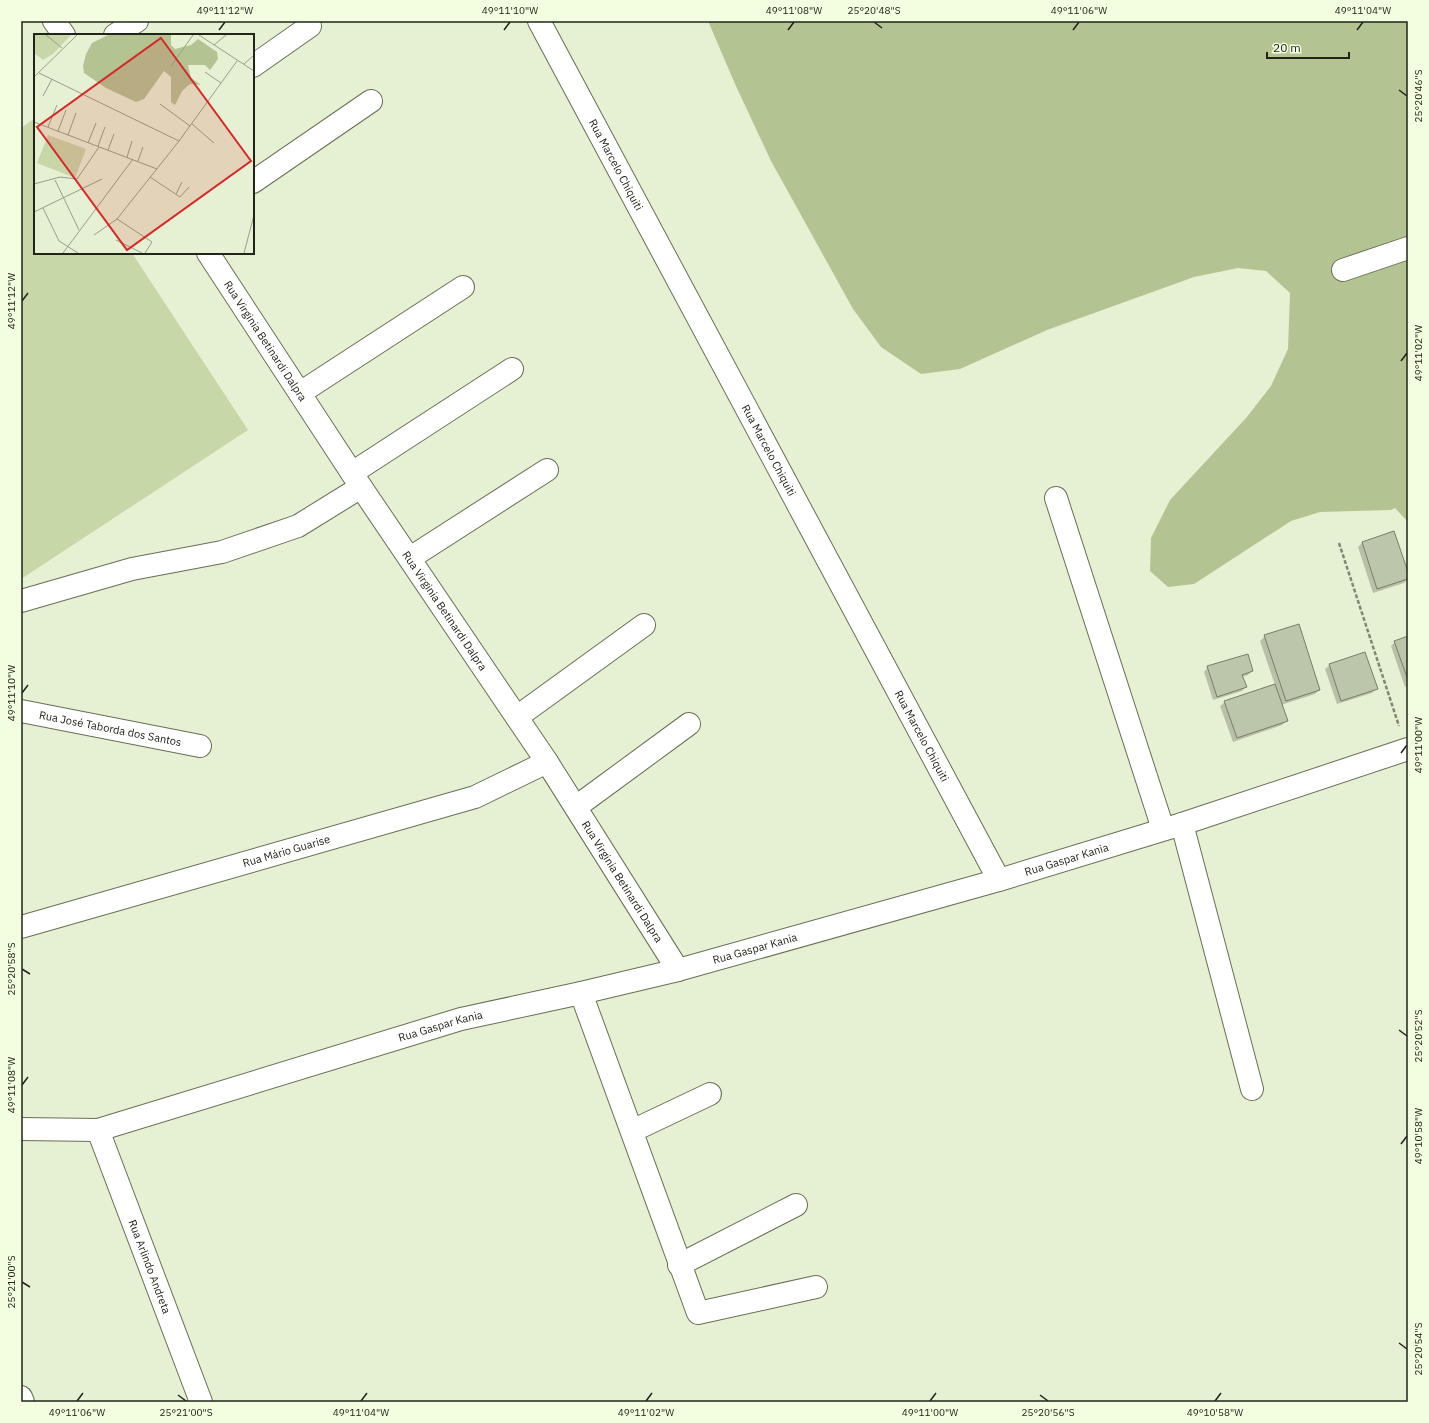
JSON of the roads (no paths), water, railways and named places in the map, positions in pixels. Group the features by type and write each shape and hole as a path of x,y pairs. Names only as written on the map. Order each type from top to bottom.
{"street":[{"path":"54,21 63,34"},
{"path":"117,34 137,21"},
{"name":"Rua Marcelo Chiquiti","path":"539,21 999,880"},
{"path":"254,65 310,26"},
{"path":"254,181 371,101"},
{"path":"1344,270 1408,248"},
{"name":"Rua Virginia Betinardi Dalpra","path":"209,254 356,480 547,762 678,970"},
{"path":"300,393 463,287"},
{"path":"21,601 132,569 222,552 298,526 356,480 512,369"},
{"path":"410,558 547,470"},
{"path":"1056,498 1173,826 1252,1089"},
{"path":"517,717 644,625"},
{"name":"Rua José Taborda dos Santos","path":"21,711 200,746"},
{"path":"576,807 689,724"},
{"name":"Rua Gaspar Kania","path":"21,1129 98,1130 462,1019 678,970 999,880 1173,826 1407,749"},
{"name":"Rua Mário Guarise","path":"21,927 475,797 547,762"},
{"path":"581,993 632,1131 679,1265 698,1313 816,1287"},
{"path":"632,1131 710,1094"},
{"name":"Rua Arlindo Andreta","path":"98,1130 201,1402"},
{"path":"679,1265 796,1205"},
{"path":"21,1397 23,1402"}]}
